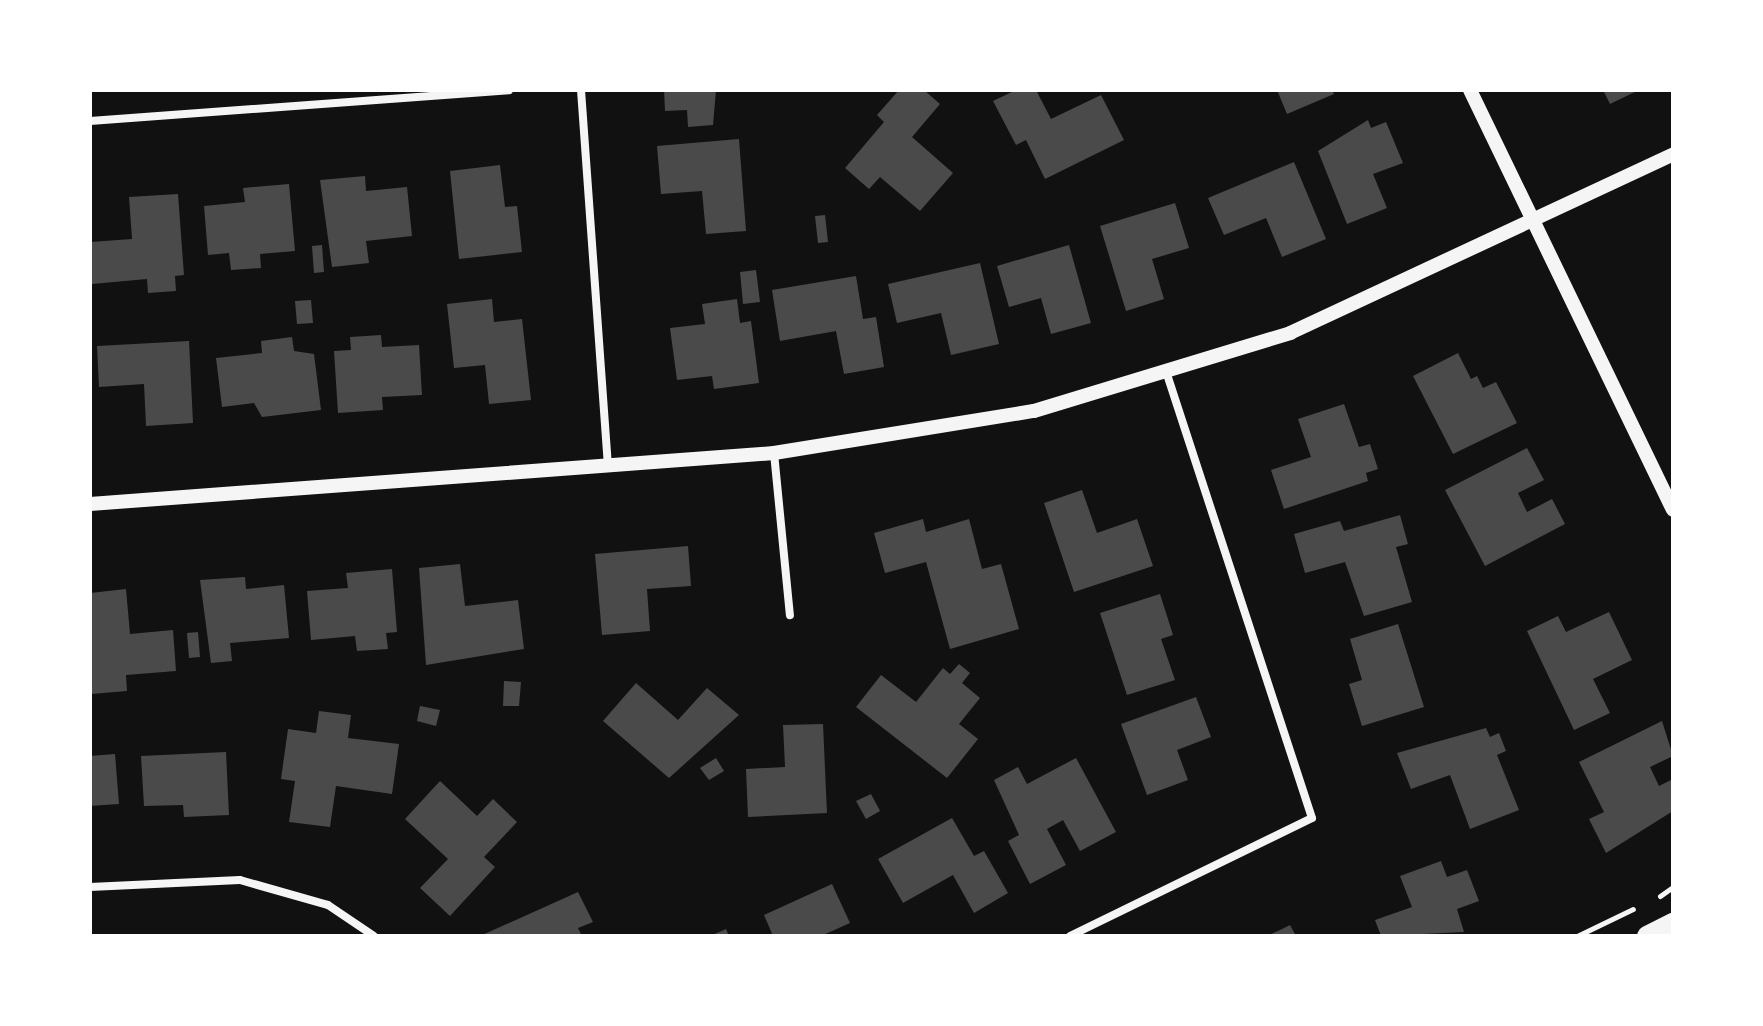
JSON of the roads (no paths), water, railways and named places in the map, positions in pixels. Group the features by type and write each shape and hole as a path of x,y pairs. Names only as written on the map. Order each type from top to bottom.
{"main road":[{"path":"1647,936 1673,923"}],"street":[{"path":"90,121 509,90"},
{"path":"581,90 608,466"},
{"path":"1470,90 1673,510"},
{"path":"90,504 774,453 1019,414 1167,375 1290,333 1673,154"},
{"path":"1070,936 1312,818 1167,375"},
{"path":"774,453 790,615"},
{"path":"90,887 240,880 328,905 374,936"}]}
